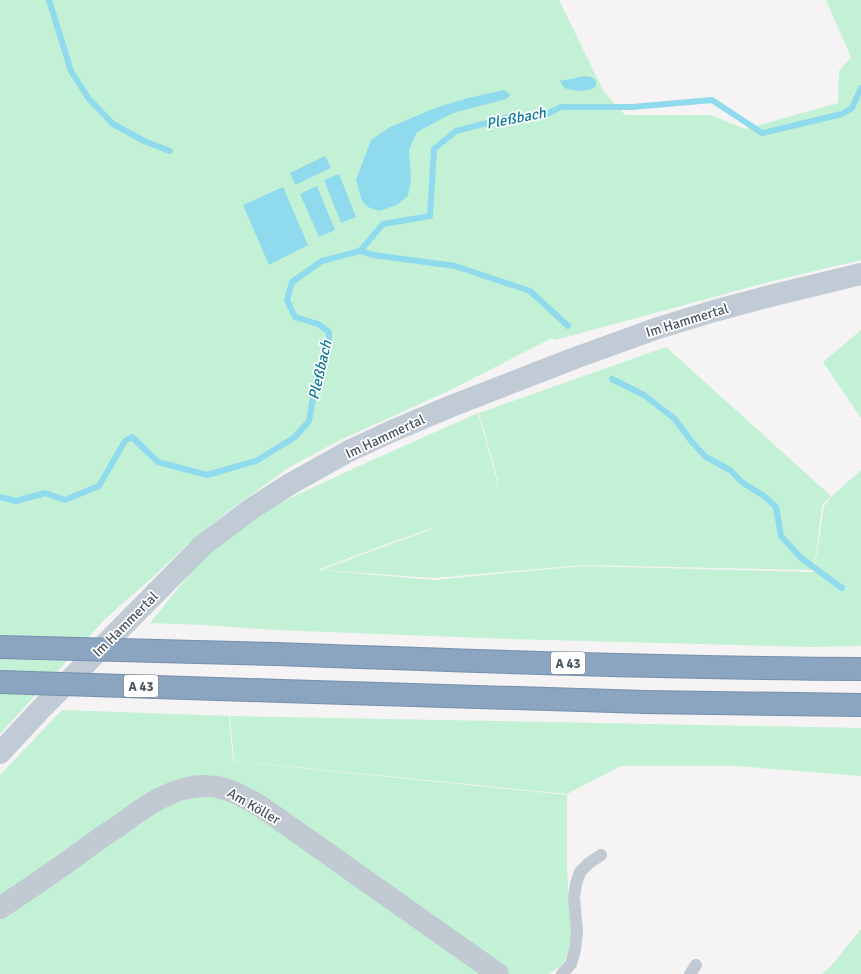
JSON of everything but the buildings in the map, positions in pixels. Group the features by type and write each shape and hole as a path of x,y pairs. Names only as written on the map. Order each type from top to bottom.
{"highway":[{"name":"A 43","path":"0,646 512,662 861,669"},
{"name":"A 43","path":"0,682 646,702 861,705"}],"main road":[{"name":"Im Hammertal","path":"0,753 40,710 202,546 251,509 316,469 349,451 449,407 561,363 644,333 672,323 861,274"}],"street":[{"name":"Am Köller","path":"0,908 139,811 164,796 188,787 220,787 242,796 263,808 498,974"}],"lane":[{"path":"562,974 571,964 575,950 577,932 574,897 576,884 580,872 589,862 601,856"}],"green space":[{"path":"0,0 559,0 604,92 625,115 711,115 745,129 838,103 839,71 851,57 826,0 861,0 861,260 769,282 555,340 552,338 444,393 342,439 288,468 226,513 187,545 104,620 0,734"},
{"path":"861,330 861,418 823,362"},
{"path":"666,347 831,496 822,505 814,570 582,565 434,578 321,570 440,526 318,570 434,580 582,566 814,572 824,506 832,496 861,470 861,646 810,647 510,639 275,630 150,623 205,555 271,507 478,413 497,480 495,492 498,480 479,413"},
{"path":"62,710 229,716 233,761 567,795 567,869 571,935 569,951 562,965 548,974 508,974 235,783 212,775 187,781 0,902 0,775"},
{"path":"230,716 861,728 861,776 735,766 621,766 567,794 234,761"},
{"path":"190,794 230,799 488,974 0,974 0,916 144,814"},
{"path":"861,929 861,974 822,974 831,966"}],"water":[{"path":"585,76 592,77 596,81 596,86 589,90 577,91 564,88 560,81"},
{"path":"504,90 511,95 506,99 453,113 417,132 409,150 411,179 408,196 397,205 379,211 368,207 362,201 356,180 371,140 390,127 435,108 468,98"},
{"path":"325,156 331,168 295,185 290,173"},
{"path":"339,174 356,217 341,223 324,180"},
{"path":"317,186 335,230 319,237 300,194"},
{"path":"283,187 308,245 269,265 243,205"}],"waterway":[{"path":"49,0 71,71 89,99 113,124 144,141 170,151"},
{"name":"Pleßbach","path":"0,497 16,501 45,493 65,500 99,486 125,441 132,437 158,462 207,475 256,461 295,437 309,421 318,369 329,348 329,332 318,324 295,317 287,300 292,282 322,261 360,251 383,224 430,216 434,149 456,131 513,116 542,116 561,107 632,107 712,100 762,133 842,114 852,108 861,88"},
{"path":"360,251 373,255 455,266 530,291 568,326"},
{"path":"612,379 644,395 675,419 691,441 706,457 730,470 743,483 764,496 776,507 781,536 801,558 842,588"}]}
